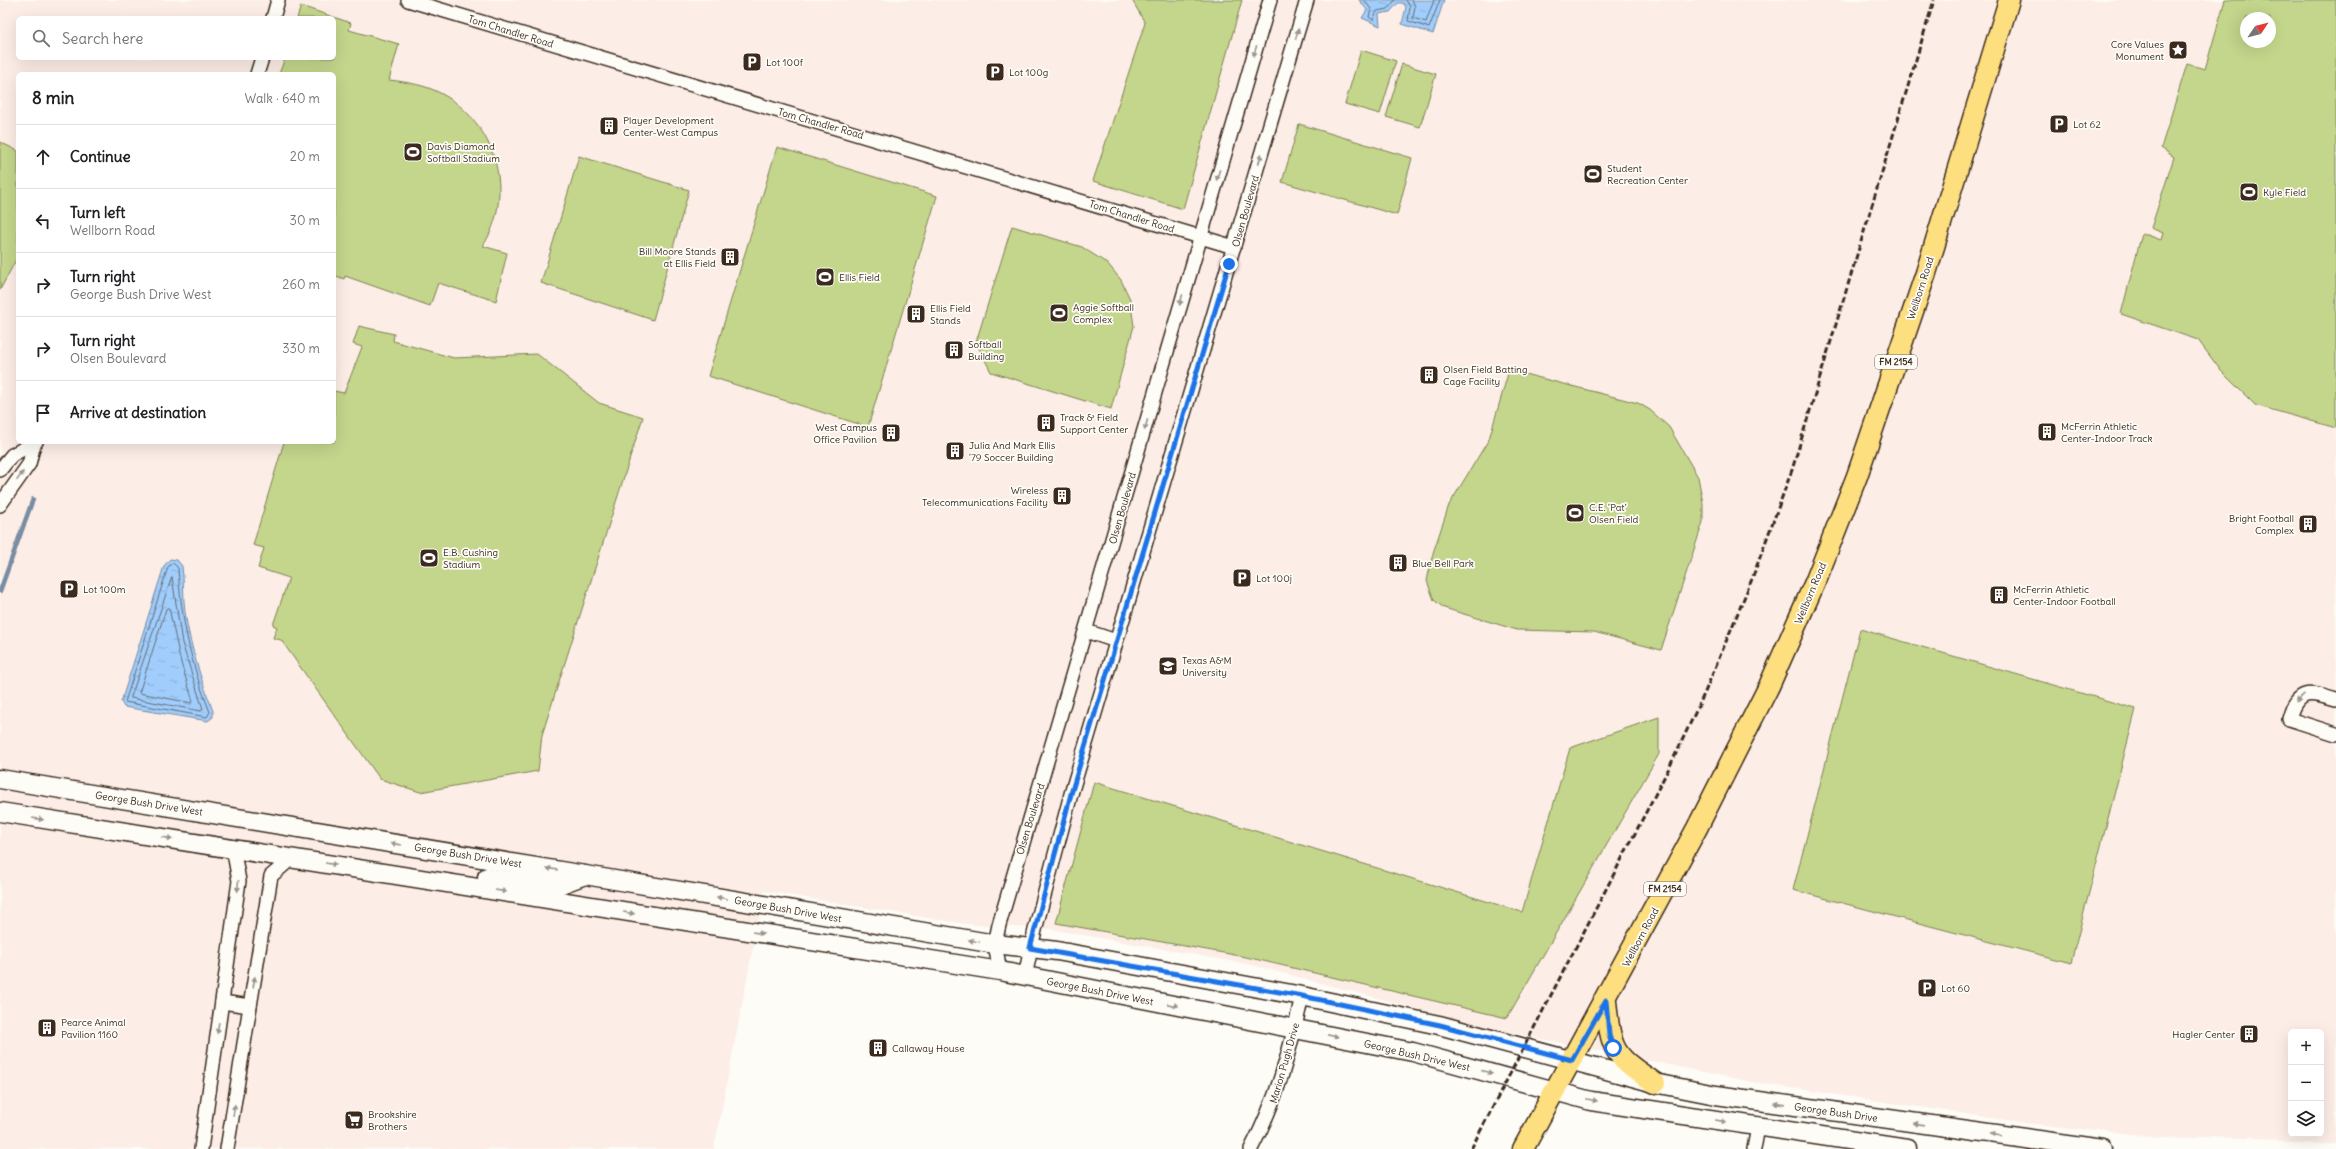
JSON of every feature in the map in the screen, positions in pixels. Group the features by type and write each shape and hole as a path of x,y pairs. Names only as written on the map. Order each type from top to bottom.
{"main road":[{"name":"Wellborn Road","path":"1524,1149 1555,1090 1606,1000 1770,686 1816,580 1857,476 1926,273 2009,0"},
{"name":"George Bush Drive West","path":"0,779 585,874 995,944 1030,948 1302,996 1440,1025 1572,1060"},
{"name":"George Bush Drive West","path":"0,812 233,847 1000,971 1413,1052 1555,1090"},
{"path":"471,886 475,877 478,876 553,887 585,874"},
{"path":"1606,1000 1609,1035 1613,1048 1628,1066 1655,1084"},
{"name":"George Bush Drive","path":"1572,1060 1655,1084 1716,1095 2104,1149"},
{"path":"1555,1090 1591,1100 1908,1149"}],"street":[{"path":"274,16 278,0"},
{"name":"Tom Chandler Road","path":"408,0 1234,247"},
{"name":"Olsen Boulevard","path":"1000,971 995,944 999,925 1270,0"},
{"name":"Olsen Boulevard","path":"1025,976 1030,948 1068,803 1307,0"},
{"path":"258,72 261,60"},
{"path":"0,470 12,455 33,444"},
{"path":"0,505 29,464 35,444"},
{"path":"1086,631 1116,641"},
{"path":"2336,700 2311,692 2303,694 2292,706 2289,719 2336,734"},
{"path":"201,1149 239,881 233,847"},
{"path":"227,1149 271,876 293,857"},
{"name":"Marion Pugh Drive","path":"1250,1149 1268,1117 1284,1071 1302,996"},
{"path":"222,1002 250,1006"},
{"path":"1754,1149 1758,1127"}],"shaded area":[{"name":"Texas A&M University","path":"0,0 2336,0 2336,1142 2159,1138 2026,1123 1752,1082 1503,1031 1252,965 1050,929 965,924 764,891 714,1149 0,1149"}],"green space":[{"path":"1132,0 1242,0 1183,209 1093,181 1145,23"},
{"name":"Kyle Field","path":"2225,0 2336,0 2336,428 2255,405 2221,371 2198,340 2121,314 2142,233 2161,240 2163,233 2151,228 2174,157 2161,148 2187,64 2205,69"},
{"name":"Davis Diamond Softball Stadium","path":"301,6 330,16 298,16"},
{"name":"Davis Diamond Softball Stadium","path":"336,18 351,23 349,30 399,44 389,80 416,84 430,88 461,107 476,123 487,141 495,161 499,183 498,204 493,226 483,246 507,253 496,301 438,283 430,306 345,276 344,279 336,276 336,72 280,72 284,60 336,60"},
{"path":"1361,50 1396,61 1380,114 1345,104"},
{"path":"1402,64 1436,74 1420,127 1386,117"},
{"path":"1299,124 1412,158 1397,215 1282,182"},
{"path":"0,142 16,150 16,260 0,290"},
{"name":"Ellis Field","path":"777,147 937,196 868,427 708,376"},
{"path":"579,156 689,190 653,320 541,283"},
{"name":"Aggie Softball Complex","path":"1012,226 1082,247 1108,264 1121,280 1130,299 1134,326 1111,409 991,372 976,342"},
{"name":"E.B. Cushing Stadium","path":"359,326 394,334 393,341 454,358 537,354 599,403 643,417 542,735 538,771 420,792 380,779 281,640 273,638 277,627 273,625 289,578 258,568 264,548 253,545 283,444 336,444 336,391 344,393 362,347 353,344"},
{"name":"C.E. 'Pat' Olsen Field","path":"1509,370 1638,403 1650,410 1669,427 1698,477 1703,503 1703,522 1661,650 1594,632 1517,630 1444,608 1434,600 1427,581 1433,553 1449,505 1489,439"},
{"path":"1860,629 2136,709 2071,963 1793,890"},
{"path":"1659,717 1659,754 1507,1018 1246,957 1056,923 1094,782 1522,912 1570,748"}],"water":[{"path":"1359,0 1444,0 1433,34 1402,24 1406,7 1403,3 1398,3 1390,12 1379,14 1380,26 1362,18 1367,10"},
{"path":"170,559 177,560 182,566 184,606 187,625 200,675 213,711 213,717 208,721 124,707 121,702 164,566"}],"waterway":[{"path":"0,591 33,499"}],"railway":[{"path":"1471,1149 1670,766 1705,692 1752,579 1792,470 1934,0"}],"place":[{"name":"Core Values Monument","path":"2178,50"},
{"name":"Lot 100f","path":"752,62"},
{"name":"Lot 100g","path":"995,72"},
{"name":"Lot 62","path":"2059,124"},
{"name":"Player Development Center-West Campus","path":"609,126"},
{"name":"Davis Diamond Softball Stadium","path":"413,152"},
{"name":"Student Recreation Center","path":"1593,174"},
{"name":"Kyle Field","path":"2249,192"},
{"name":"Bill Moore Stands at Ellis Field","path":"730,257"},
{"name":"Ellis Field","path":"825,277"},
{"name":"Aggie Softball Complex","path":"1059,313"},
{"name":"Ellis Field Stands","path":"916,314"},
{"name":"Softball Building","path":"954,350"},
{"name":"Olsen Field Batting Cage Facility","path":"1429,375"},
{"name":"Track & Field Support Center","path":"1046,423"},
{"name":"McFerrin Athletic Center-Indoor Track","path":"2047,432"},
{"name":"West Campus Office Pavilion","path":"891,433"},
{"name":"Julia And Mark Ellis '79 Soccer Building","path":"955,451"},
{"name":"Wireless Telecommunications Facility","path":"1062,496"},
{"name":"C.E. 'Pat' Olsen Field","path":"1575,513"},
{"name":"Bright Football Complex","path":"2308,524"},
{"name":"E.B. Cushing Stadium","path":"429,558"},
{"name":"Blue Bell Park","path":"1398,563"},
{"name":"Lot 100j","path":"1242,578"},
{"name":"Lot 100m","path":"69,589"},
{"name":"McFerrin Athletic Center-Indoor Football","path":"1999,595"},
{"name":"Texas A&M University","path":"1168,666"},
{"name":"Lot 60","path":"1927,988"},
{"name":"Pearce Animal Pavilion 1160","path":"47,1028"},
{"name":"Hagler Center","path":"2249,1034"},
{"name":"Callaway House","path":"878,1048"},
{"name":"Brookshire Brothers","path":"354,1120"}],"route":[{"path":"1229,264 1071,794 1030,948 1302,996 1440,1025 1524,1046 1572,1060 1606,1000 1609,1035 1613,1048"}]}
